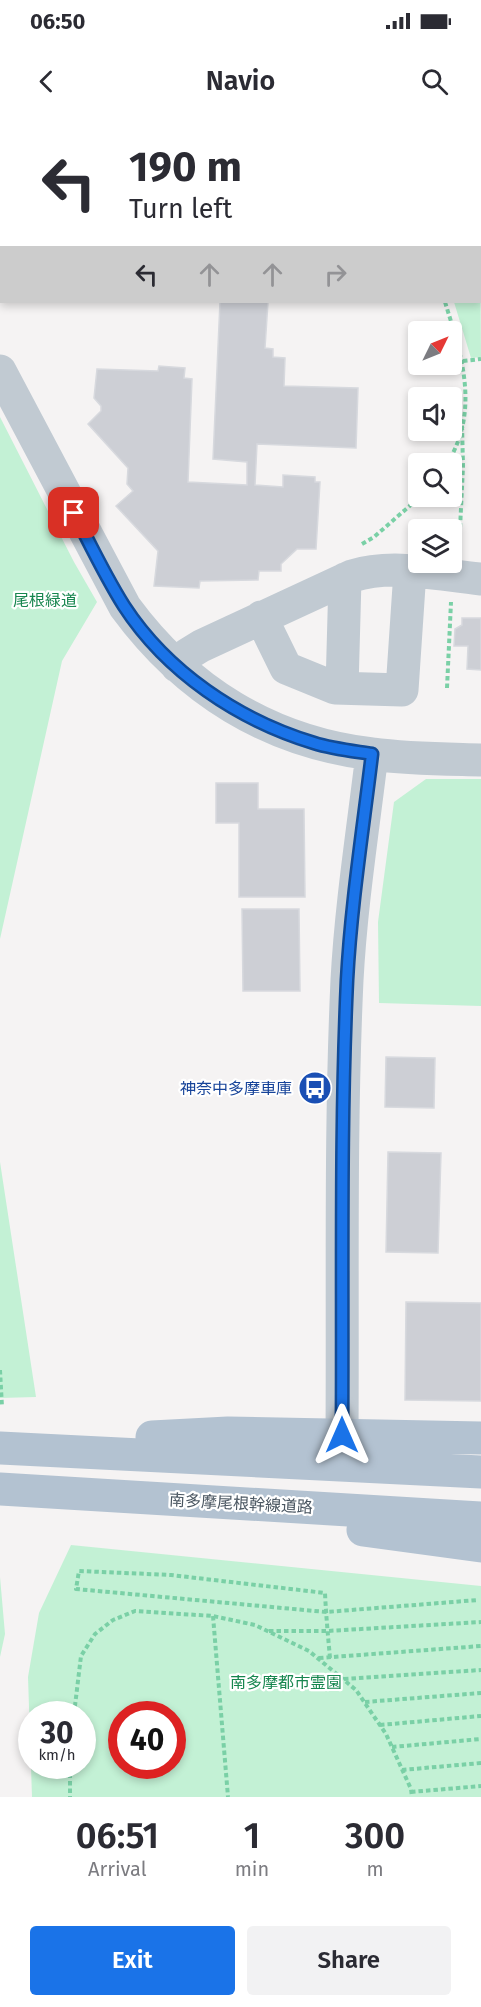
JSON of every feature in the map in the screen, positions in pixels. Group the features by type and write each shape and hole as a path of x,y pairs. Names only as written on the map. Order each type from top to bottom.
{"main road":[{"path":"0,1446 228,1434 481,1438"},
{"path":"0,1446 481,1472"},
{"name":"南多摩尾根幹線道路","path":"0,1489 481,1518"},
{"path":"93,1495 481,1546"}],"street":[{"path":"0,371 114,590 138,624 177,666 209,693 263,724 315,743 372,754 481,760"},
{"path":"177,666 188,654 201,646 345,579 369,571 408,571"},
{"path":"261,617 286,668 335,688 402,690 410,573"},
{"path":"418,573 463,584"},
{"path":"342,688 345,579"},
{"path":"342,1435 347,980 351,927 372,754"}],"path":[{"path":"445,303 463,361 467,398 462,425 463,584 447,688"},
{"path":"463,361 481,359"},
{"path":"0,1370 2,1407"},
{"path":"330,1658 327,1631 326,1612 325,1593 171,1575 79,1571 76,1589 326,1612 478,1600"},
{"path":"76,1701 81,1656 95,1634 113,1620 135,1611 213,1616 255,1624 309,1651 356,1690 392,1747 411,1795 481,1786"},
{"path":"213,1616 228,1797"},
{"path":"267,1630 327,1631 481,1622"},
{"path":"319,1658 481,1646"},
{"path":"343,1679 481,1670"},
{"path":"365,1702 481,1693"},
{"path":"380,1725 481,1716"},
{"path":"392,1747 481,1739"},
{"path":"402,1770 481,1763"},
{"path":"70,1779 70,1797"}],"green space":[{"path":"454,303 481,303 481,357 471,358 462,321 460,321"},
{"name":"尾根緑道","path":"0,417 97,602 62,661 0,939"},
{"path":"426,779 481,779 481,1006 379,1003 378,922 394,802"},
{"path":"0,1162 36,1397 0,1398"},
{"name":"南多摩都市霊園","path":"71,1545 481,1586 481,1797 32,1797 31,1779 96,1779 96,1701 29,1701 28,1677 39,1613"},
{"path":"0,1577 5,1634 0,1657"}],"building":[{"path":"220,303 268,303 265,348 273,349 273,357 285,358 284,386 358,388 356,448 257,444 255,485 283,487 283,475 315,477 315,482 320,482 316,549 297,549 281,564 281,571 259,571 258,580 200,581 199,588 154,586 158,551 116,506 133,491 127,484 128,468 88,424 101,411 101,406 94,398 97,369 158,371 159,366 185,368 184,378 192,379 188,482 247,485 247,462 213,459"},
{"path":"462,618 481,618 481,670 467,669 468,646 454,646 455,629 462,625"},
{"path":"216,783 258,783 258,809 304,809 305,897 239,897 239,823 216,823"},
{"path":"242,909 299,909 300,991 243,991"},
{"path":"386,1057 435,1058 434,1108 385,1107"},
{"path":"388,1152 441,1153 438,1253 386,1252"},
{"path":"406,1302 481,1303 481,1401 405,1400"}],"place":[{"name":"神奈中多摩車庫","path":"315,1088"}],"route":[{"path":"74,513 125,607 152,641 194,681 235,710 263,724 315,743 372,754 351,927 347,980 342,1435"}]}
